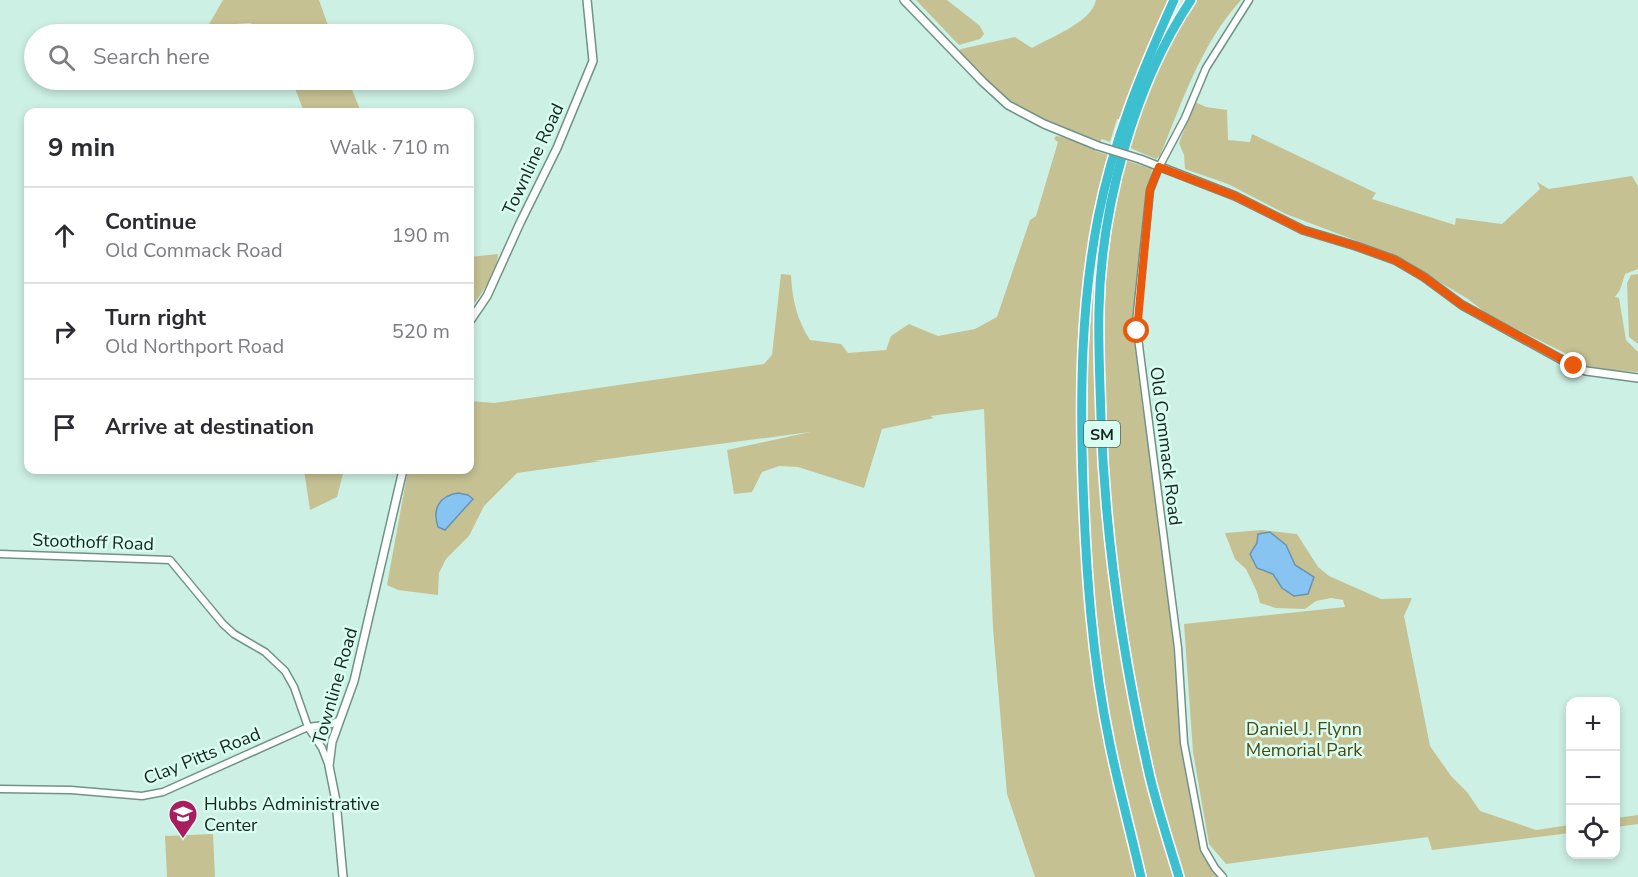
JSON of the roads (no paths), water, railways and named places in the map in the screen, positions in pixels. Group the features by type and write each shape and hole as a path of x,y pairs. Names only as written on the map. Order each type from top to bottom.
{"highway":[{"name":"SM","path":"1141,877 1110,744 1095,651 1085,557 1081,424 1082,351 1087,288 1098,217 1119,135 1137,85 1174,0"},
{"name":"SM","path":"1179,877 1150,779 1126,661 1112,559 1102,459 1099,308 1102,266 1112,200 1131,128 1147,81 1191,0"}],"main road":[{"name":"Townline Road","path":"474,315 487,296 557,148 593,61 586,0"},
{"path":"903,0 1008,105 1044,124 1235,196 1303,230 1395,260 1424,277 1462,305 1574,366 1586,371 1638,378"},
{"name":"Townline Road","path":"343,877 336,801 329,766 332,742 354,681 401,474"}],"street":[{"name":"Old Commack Road","path":"1223,877 1204,849 1184,743 1178,648 1136,322 1150,190 1206,68 1249,0"},
{"name":"Stoothoff Road","path":"0,554 170,560 223,624 234,634 266,652 277,662 294,687 308,727 322,748 329,766"},
{"name":"Clay Pitts Road","path":"0,789 71,790 142,796 163,792 308,727 332,724 340,720"}],"water":[{"path":"458,493 468,495 473,499 445,530 438,527 436,515 439,504 446,497"},
{"path":"1270,532 1286,545 1295,565 1314,577 1308,594 1294,596 1282,588 1273,574 1257,568 1250,554 1257,543 1258,534"}],"place":[{"name":"Hubbs Administrative Center","path":"183,840"}],"park label":[{"name":"Daniel J. Flynn Memorial Park","path":"1304,739"}]}
